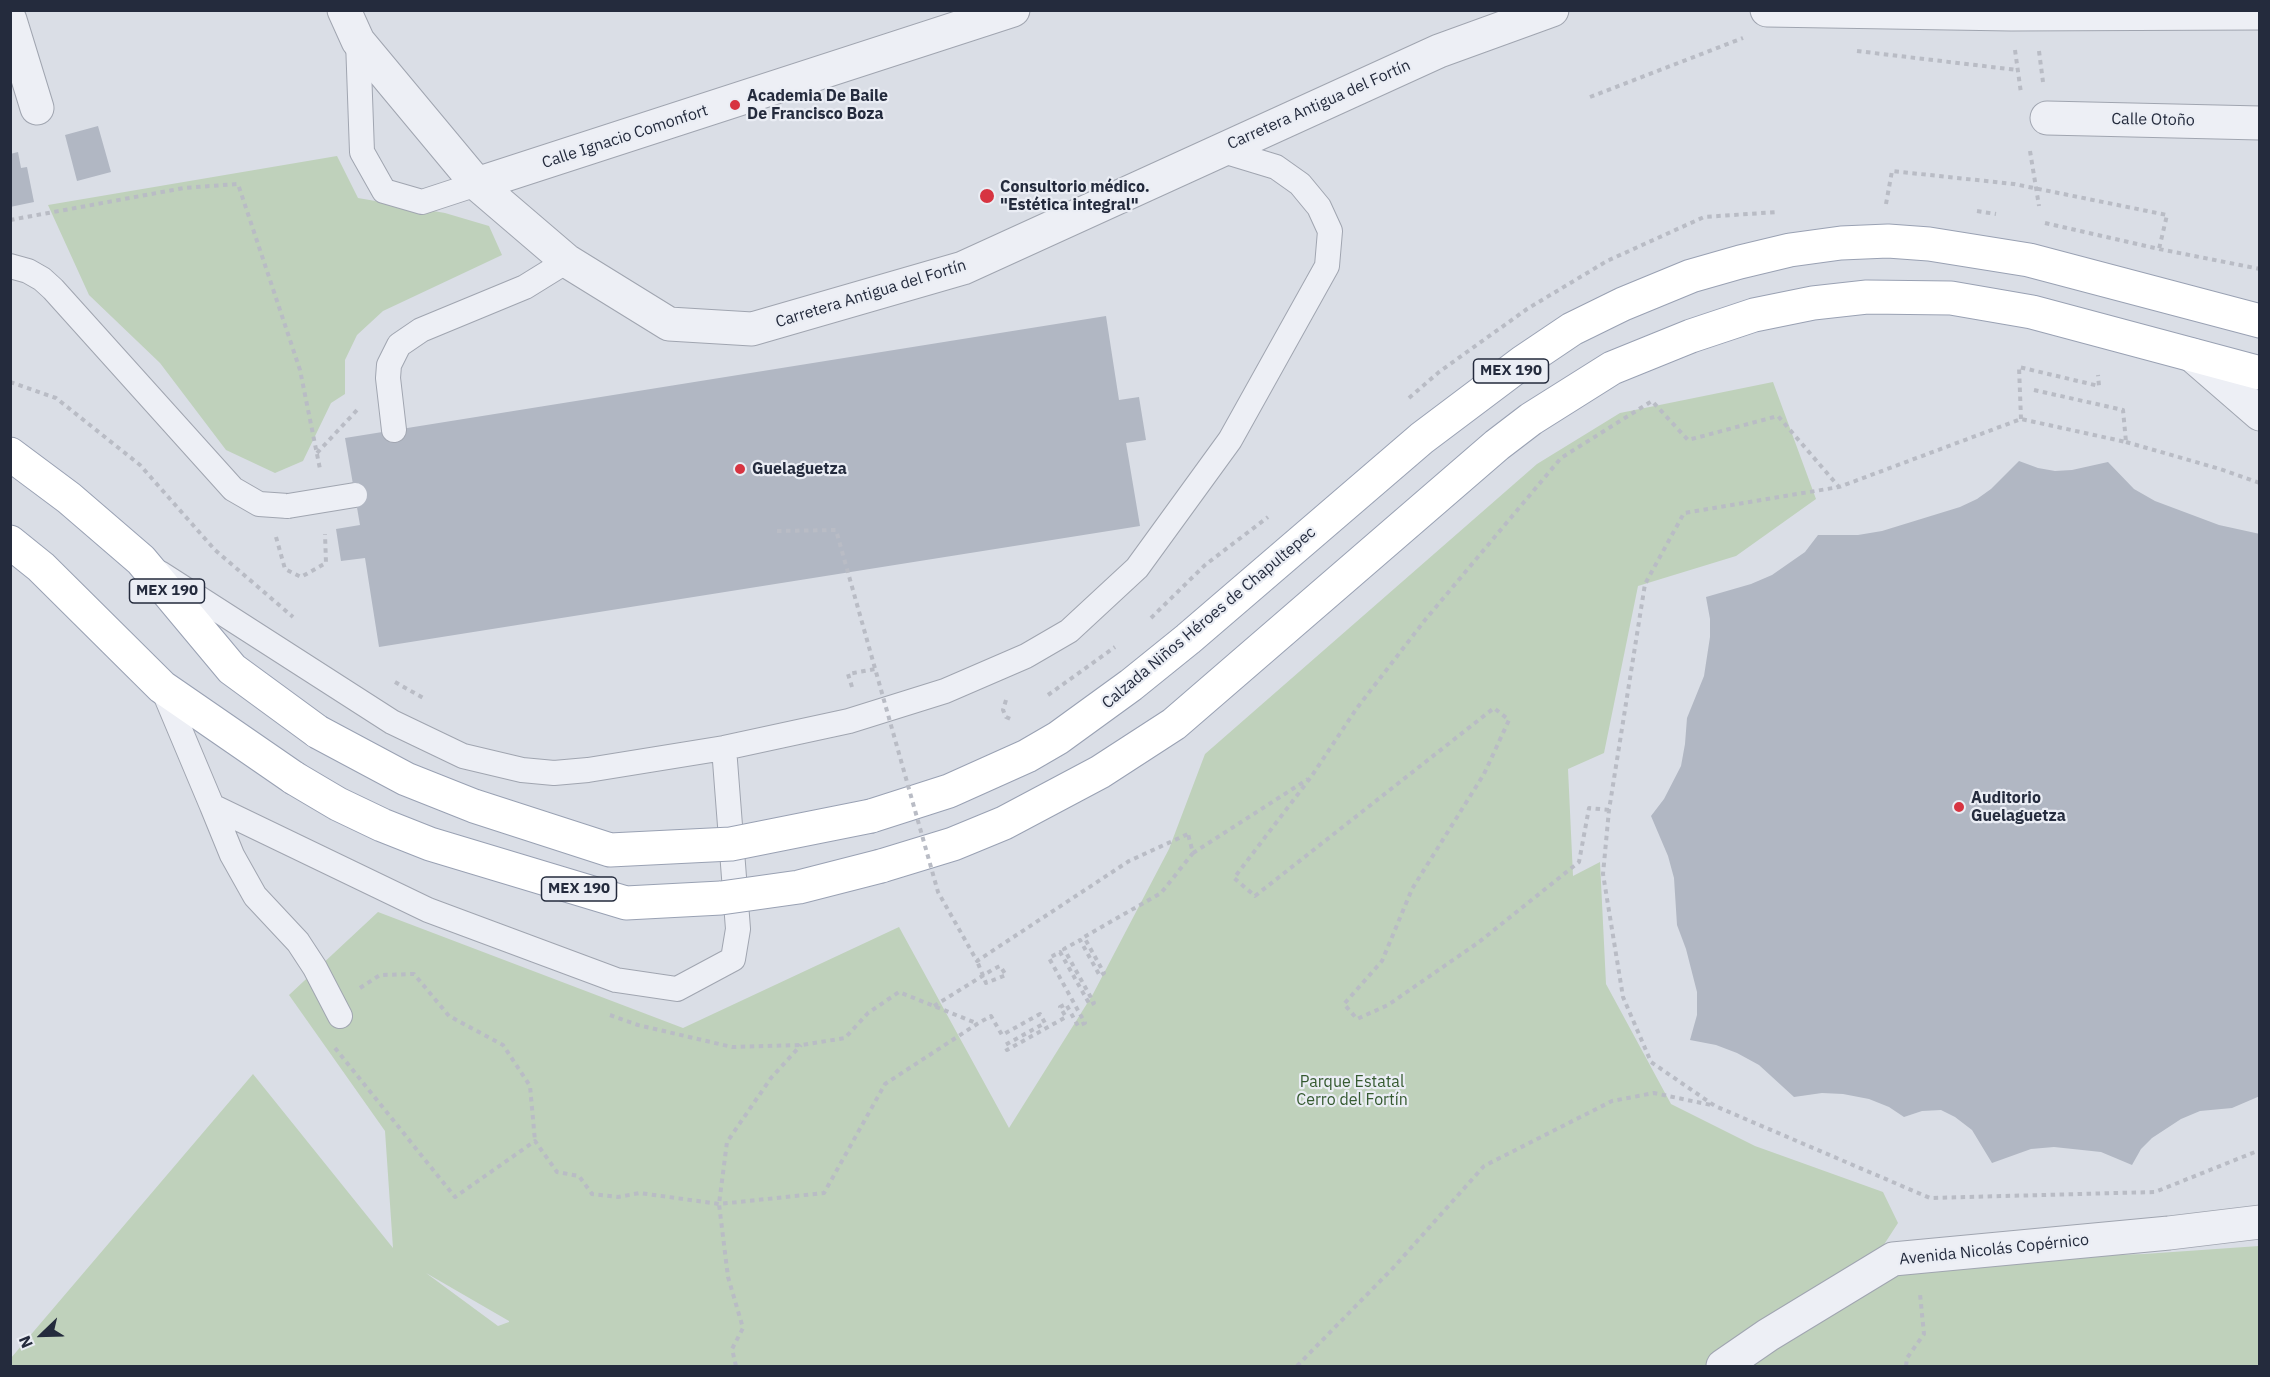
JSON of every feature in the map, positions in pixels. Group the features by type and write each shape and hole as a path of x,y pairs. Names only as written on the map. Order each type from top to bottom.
{"main road":[{"name":"Calzada Niños Héroes de Chapultepec","path":"10,454 69,498 141,560 232,669 318,732 406,779 474,806 610,850 731,844 871,816 949,791 1027,756 1058,738 1131,685 1188,639 1422,438 1523,362 1572,329 1623,304 1691,276 1790,250 1841,243 1888,241 1929,244 2030,260 2259,321"},
{"name":"MEX 190","path":"10,542 41,567 162,687 294,778 373,821 430,844 626,903 721,898 799,887 881,866 953,844 1004,823 1100,772 1174,724 1497,445 1566,395 1612,368 1754,315 1813,303 1866,297 1951,298 2032,312 2259,373"}],"street":[{"name":"Carretera Antigua del Fortín","path":"344,10 358,41 477,184 567,261 669,324 752,329 963,268 1439,51 1552,10"},
{"name":"Calle Ignacio Comonfort","path":"477,184 964,19 1013,10"},
{"path":"1767,10 2011,14 2259,13"},
{"path":"10,20 37,108"},
{"name":"Calle Otoño","path":"2047,118 2259,123"},
{"path":"2192,355 2259,414"},
{"name":"Avenida Nicolás Copérnico","path":"1723,1366 1768,1335 1893,1259 2259,1222"}],"lane":[{"path":"358,41 362,152 384,191 422,202 477,184"},
{"path":"141,560 392,722 463,756 513,768 554,772 588,770 724,748 849,722 945,691 1016,660 1069,631 1137,568 1230,440 1327,266 1330,231 1319,207 1300,184 1276,167 1220,150"},
{"path":"394,430 388,378 389,365 393,354 407,338 421,330 525,288 567,261"},
{"path":"10,266 28,271 53,289 233,489 251,500 281,506 355,495"},
{"path":"162,687 232,855 255,896 298,942 315,968 340,1016"},
{"path":"212,806 428,910 616,980 677,989 733,959 738,929 724,748"}],"path":[{"path":"1590,97 1744,38"},
{"path":"1851,51 2017,70"},
{"path":"2040,56 2042,70"},
{"path":"1875,206 1886,205 1892,171 2014,184 2167,215 2159,249"},
{"path":"2035,180 2039,206"},
{"path":"10,220 184,188 238,184 300,370 321,472"},
{"path":"1969,211 2003,215"},
{"path":"1403,403 1439,372 1527,309 1607,261 1704,217 1786,212"},
{"path":"2035,221 2259,269"},
{"path":"2021,418 2019,367 2099,386 2098,375"},
{"path":"317,453 388,378"},
{"path":"10,382 56,398 140,465 215,550 299,622"},
{"path":"2034,390 2122,410 2126,442"},
{"path":"1609,810 1589,808 1579,861 1479,942 1388,1005 1357,1019 1344,1004 1382,961 1412,889 1484,774 1509,720 1494,708 1255,896 1234,878 1311,777 1357,708 1425,620 1561,458 1652,401 1688,440 1778,416 1839,487"},
{"path":"1715,1106 1652,1062 1623,997 1603,874 1609,810 1645,584 1684,513 1839,487 2021,418 2126,442 2220,469 2259,483"},
{"path":"281,506 276,539 285,569 300,577 326,563 324,528"},
{"path":"1148,621 1205,565 1271,515"},
{"path":"777,531 836,530 938,892 977,961 981,972 986,983 1006,975 1000,966 992,970 982,976 933,1007"},
{"path":"1046,697 1120,643"},
{"path":"389,678 428,700"},
{"path":"879,697 890,693"},
{"path":"1012,694 1004,702 1003,710 1006,717 1012,720 1020,717"},
{"path":"535,1141 455,1197 331,1044 340,1016 350,996 380,975 414,974 449,1016 502,1045 530,1086 535,1141 556,1172 579,1176 592,1194 618,1197 640,1193 719,1204 824,1193 885,1084 991,1016 1002,1035 1040,1014 1045,1023 1005,1045 1007,1050 1066,1017 1060,1007 1066,1004 1078,1026 1085,1023 1049,958 1060,952 1090,1005 1094,1003 1064,949 1080,940 1100,976 1104,973 1084,937 1161,893 1193,853 1311,777"},
{"path":"977,961 1129,861 1188,834 1193,853"},
{"path":"609,1014 638,1025 732,1047 802,1045 845,1038 868,1013 899,992 977,1024"},
{"path":"736,1366 732,1349 743,1328 729,1276 719,1204 727,1142 771,1078 802,1045"},
{"path":"1297,1366 1394,1267 1484,1166 1612,1101 1654,1093 1715,1106 1930,1198 2154,1192 2259,1150"},
{"path":"1893,1259 1920,1288 1924,1334 1907,1358 1906,1366"}],"green space":[{"path":"337,156 358,198 445,213 489,226 502,255 383,311 357,335 345,360 345,394 331,403 303,461 275,473 226,450 160,363 89,295 48,205"},
{"name":"Parque Estatal Cerro del Fortín","path":"1773,382 1816,499 1736,556 1638,586 1604,753 1568,769 1573,876 1600,862 1606,984 1671,1104 1755,1146 1883,1192 1898,1223 1872,1263 2144,1254 2259,1246 2259,1366 11,1366 11,1358 253,1074 393,1248 385,1131 289,995 378,912 683,1028 899,927 1009,1128 1093,994 1169,849 1205,754 1537,464 1620,413","holes":["426,1273 509,1321 498,1326"]}],"building":[{"path":"98,126 111,172 77,181 65,135"},
{"path":"18,152 21,168 27,167 34,202 10,207 10,154"},
{"name":"Guelaguetza","path":"1106,316 1119,400 1139,397 1146,440 1126,443 1140,526 379,647 365,558 341,561 336,529 360,525 345,438"},
{"name":"Auditorio Guelaguetza","path":"2019,461 2055,471 2072,470 2108,462 2134,489 2155,501 2219,525 2260,534 2260,1096 2232,1108 2200,1111 2181,1119 2152,1138 2141,1149 2132,1165 2101,1152 2054,1147 2031,1149 1992,1163 1972,1130 1941,1110 1922,1111 1904,1117 1889,1107 1869,1099 1843,1094 1822,1093 1794,1097 1759,1065 1716,1045 1690,1040 1697,1015 1697,992 1677,925 1674,878 1668,856 1651,816 1664,799 1681,766 1687,718 1704,676 1710,637 1706,597 1751,584 1772,575 1805,552 1818,535 1858,535 1882,531 1960,507 1991,489"}],"place":[{"name":"Academia De Baile De Francisco Boza","path":"735,105"},
{"name":"Consultorio médico. \"Estética integral\"","path":"987,196"},
{"name":"Guelaguetza","path":"740,469"},
{"name":"Auditorio Guelaguetza","path":"1959,807"}]}
